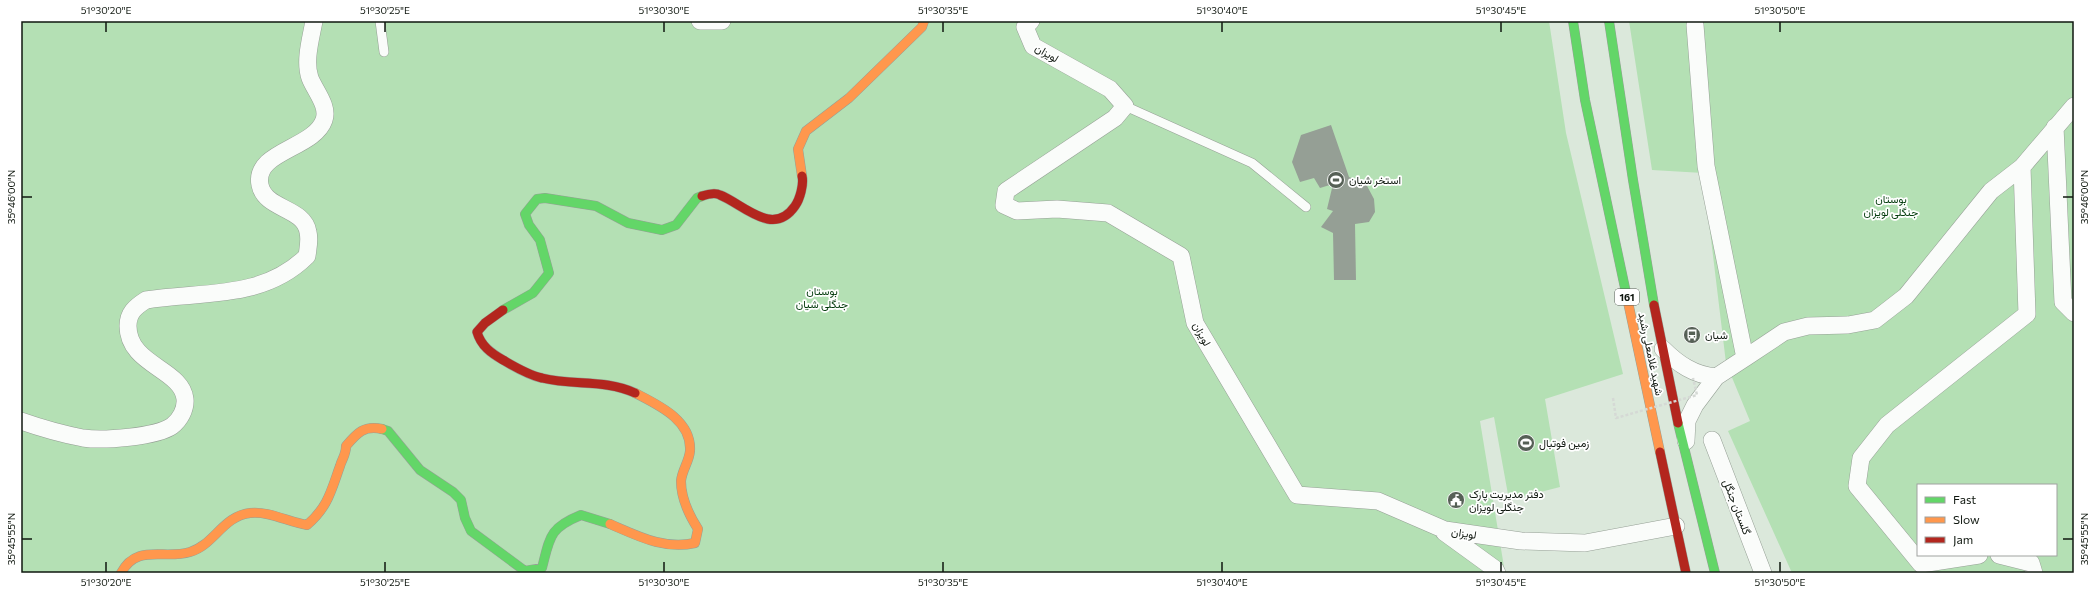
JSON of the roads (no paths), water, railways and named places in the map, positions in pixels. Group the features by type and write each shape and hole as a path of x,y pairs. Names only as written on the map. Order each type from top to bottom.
{"street":[{"path":"21,421 84,438 112,439 154,432 172,426 183,413 185,399 180,385 134,349 128,333 128,318 135,307 146,300 252,288 282,276 296,267 307,256 308,230 303,221 265,197 260,185 261,174 266,164 276,155 306,142 324,120 325,109 310,77 308,66 314,21"},
{"path":"700,21 722,21"},
{"path":"121,573 126,563 136,557 151,553 188,553 200,549 208,543 226,522 250,513 273,515 298,524 307,525 326,505 331,495 340,466 346,454 346,446 358,432 366,428 377,428 388,432 420,470 453,492 461,500 465,518 471,531 525,571 542,568 550,536 564,522 581,515 599,520 656,543 682,546 695,543 698,529 689,515 682,484 682,474 690,453 690,441 683,426 676,419 644,398 617,386 541,378 518,369 497,356 479,341 477,332 489,317 527,299 545,281 549,273 540,240 529,225 525,214 537,199 545,198 596,206 628,223 662,230 676,225 697,198 708,194 718,194 758,217 775,219 791,212 798,202 803,180 798,149 806,131 848,98 922,27 924,21"},
{"name":"لویزان","path":"1031,21 1025,27 1033,46 1110,89 1125,106 1115,118 1006,191 1004,205 1018,211 1057,209 1108,212 1181,256 1195,323 1297,495 1378,501 1445,530 1521,541 1585,543 1676,526"},
{"name":"شهید غلامعلی رشید","path":"1573,21 1584,100 1686,573"},
{"name":"شهید غلامعلی رشید","path":"1609,21 1663,349 1715,573"},
{"path":"1695,25 1706,166 1745,358"},
{"path":"1686,453 1687,421 1696,405 1716,377 1784,332 1808,326 1848,325 1875,320 1906,296 1991,191 2022,167 2074,106"},
{"path":"2055,127 2063,302 2074,313"},
{"path":"1973,556 1921,564 1857,486 1861,458 1887,425 2027,314 2022,167"},
{"path":"1663,349 1675,361 1690,370 1705,376 1716,377"},
{"name":"گلستان جنگل","path":"1712,440 1763,573"},
{"path":"1437,527 1490,565 1498,573"},
{"path":"2003,556 2031,563 2034,573"}],"lane":[{"path":"380,21 384,52"},
{"path":"1125,106 1252,163 1306,207"}],"place":[{"name":"استخر شیان","path":"1336,180"},
{"name":"شیان","path":"1692,335"},
{"name":"زمین فوتبال","path":"1526,443"},
{"name":"دفتر مدیریت پارک جنگلی لویزان","path":"1456,500"}],"park label":[{"name":"بوستان جنگلی لویزان","path":"1891,205"},
{"name":"بوستان جنگلی شیان","path":"822,297"}]}
